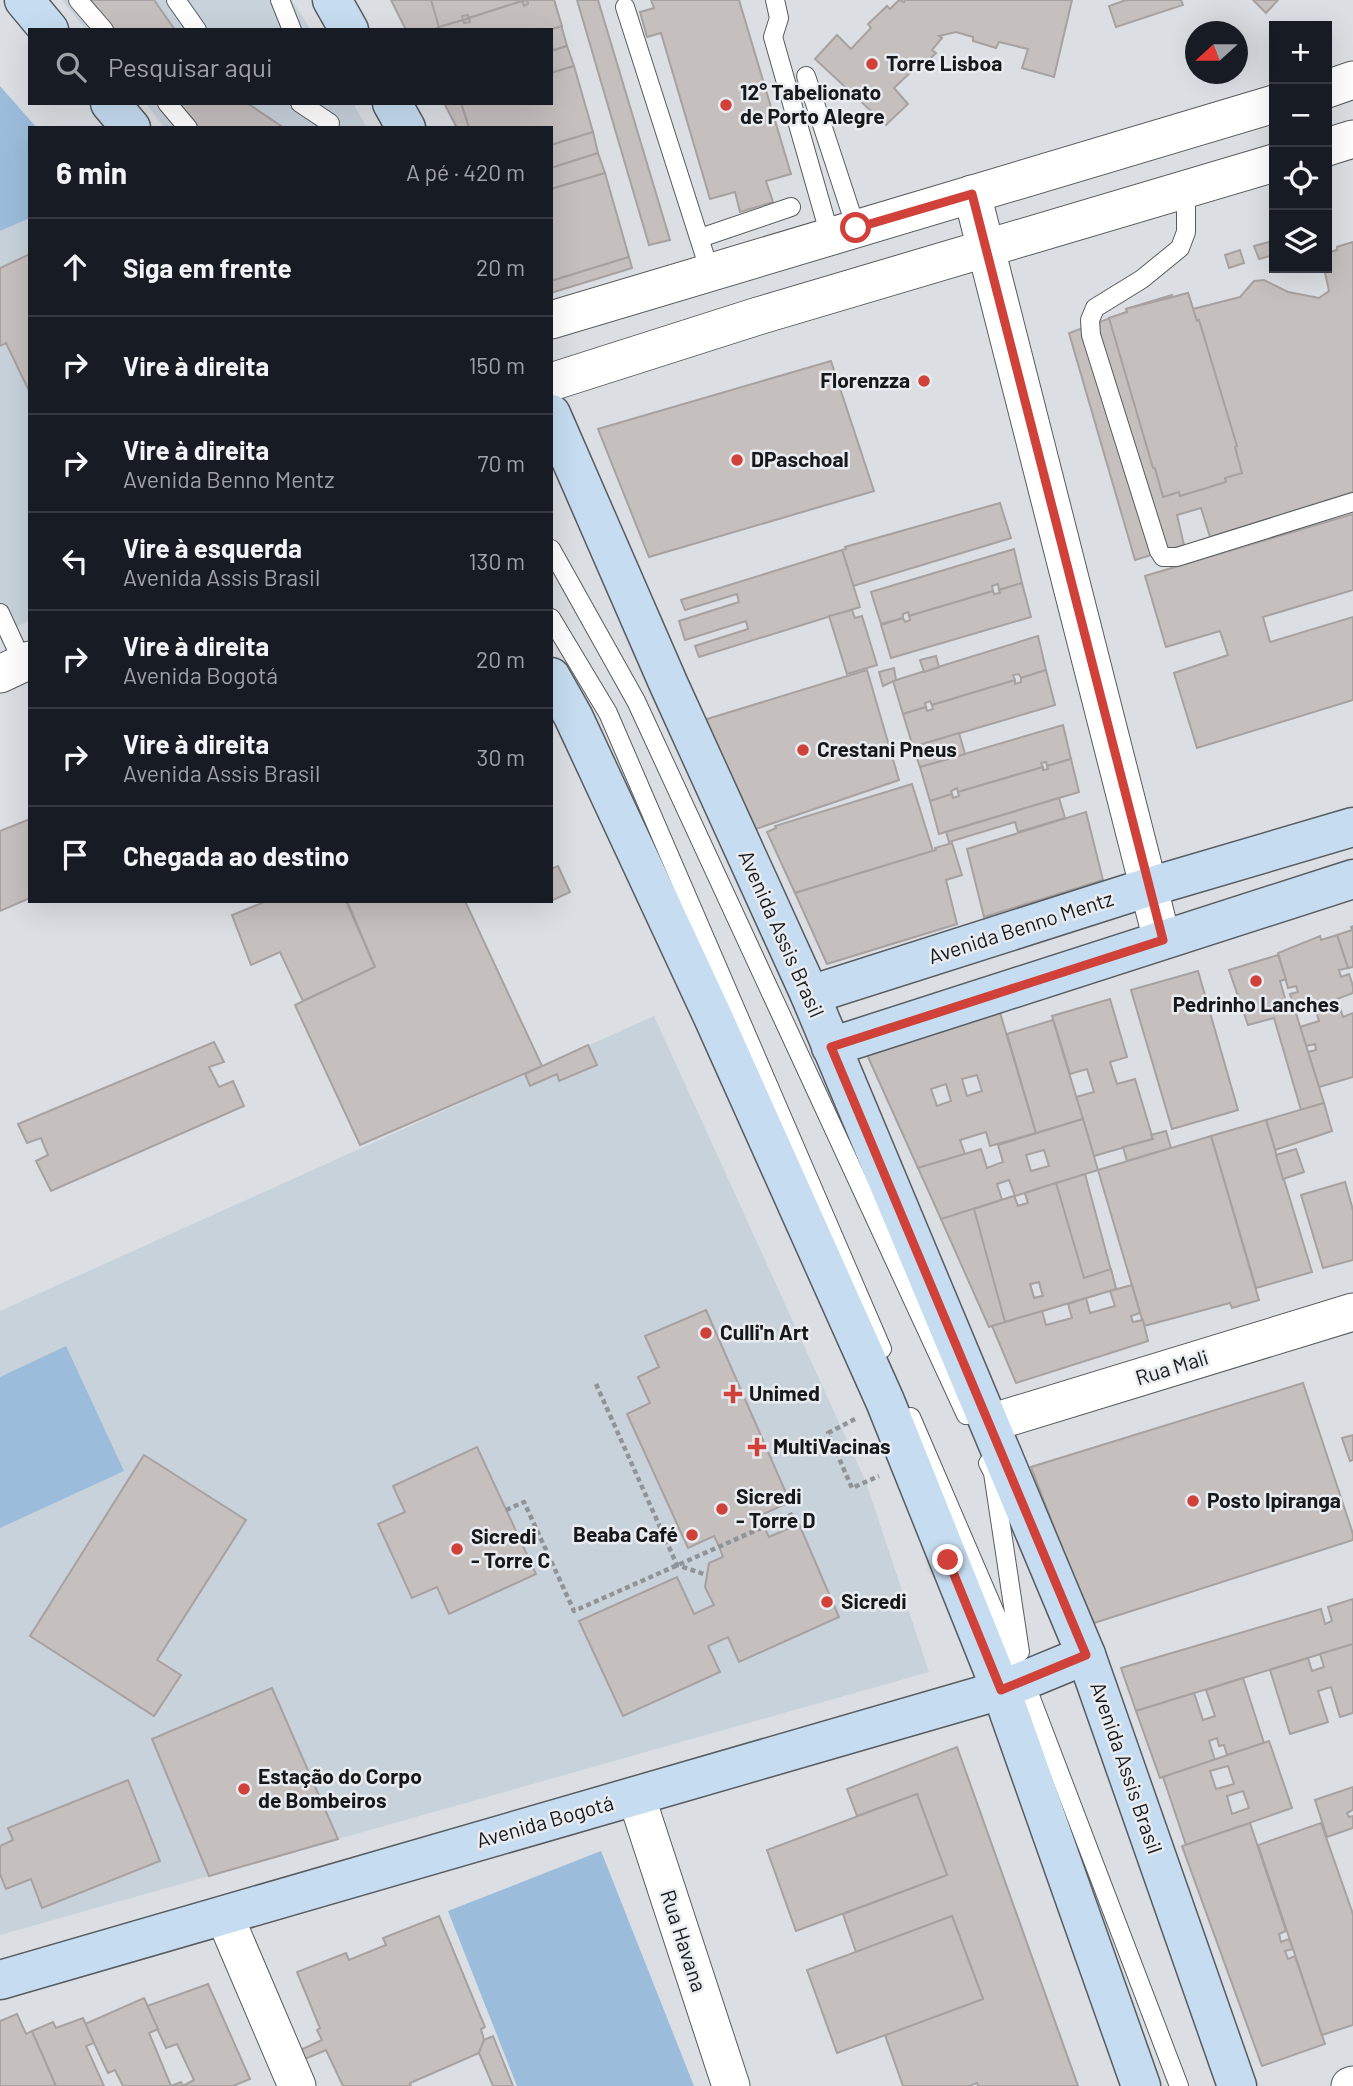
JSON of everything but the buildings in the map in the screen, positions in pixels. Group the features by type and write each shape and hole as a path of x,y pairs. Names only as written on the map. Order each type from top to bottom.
{"main road":[{"path":"24,0 47,28"},
{"path":"332,0 348,28"},
{"path":"112,105 129,126"},
{"path":"393,105 405,126"},
{"name":"Avenida Assis Brasil","path":"553,419 669,685 810,995 1086,1655 1237,2086"},
{"path":"553,681 573,716 895,1401 1013,1685 1141,2086"},
{"name":"Avenida Benno Mentz","path":"810,995 1149,887 1353,827"},
{"path":"831,1047 1353,879"},
{"name":"Avenida Bogotá","path":"0,1980 1013,1685 1086,1655"}],"street":[{"path":"1332,87 1353,80"},
{"path":"553,319 717,258 843,232 1269,105"},
{"path":"1332,145 1353,139"},
{"path":"553,381 758,316 1269,164"},
{"path":"972,194 1163,940"},
{"path":"717,258 758,316"},
{"name":"Rua Mali","path":"990,1423 1353,1312"},
{"name":"Rua Havana","path":"636,1796 730,2086"},
{"path":"224,1915 297,2086"}],"lane":[{"path":"78,0 102,28"},
{"path":"176,0 196,28"},
{"path":"280,0 291,28"},
{"path":"775,0 779,18 773,37 843,232"},
{"path":"625,7 717,258 792,207"},
{"path":"806,76 843,232"},
{"path":"169,105 186,126"},
{"path":"303,105 331,126"},
{"path":"323,105 331,126"},
{"path":"1186,189 1186,232 1180,248 1142,279 1095,308 1090,320 1091,335 1159,551 1163,557 1177,557 1353,502"},
{"path":"553,553 636,701 993,1473 1013,1685 1179,2086"},
{"path":"0,613 18,665"},
{"path":"553,621 608,713 888,1363"}],"path":[{"path":"596,1384 677,1565 707,1575"},
{"path":"866,1482 852,1488 828,1433 895,1401"},
{"path":"506,1510 524,1502 574,1611 794,1513"}],"shaded area":[{"path":"62,0 292,0 310,28 84,28"},
{"path":"0,86 35,126 28,126 28,219 0,231"},
{"path":"147,105 354,105 366,126 163,126"},
{"path":"28,219 28,621 0,635 0,231"},
{"path":"654,1016 866,1482 929,1672 338,1839 272,1689 152,1739 209,1876 0,1935 0,1311"},
{"path":"66,1346 124,1471 0,1528 0,1377"},
{"path":"601,1851 694,2086 517,2086 448,1911"}],"place":[{"name":"Torre Lisboa","path":"872,64"},
{"name":"12° Tabelionato de Porto Alegre","path":"726,105"},
{"name":"Florenzza","path":"924,381"},
{"name":"DPaschoal","path":"737,460"},
{"name":"Crestani Pneus","path":"803,750"},
{"name":"Pedrinho Lanches","path":"1256,981"},
{"name":"Culli'n Art","path":"706,1333"},
{"name":"Unimed","path":"733,1394"},
{"name":"MultiVacinas","path":"757,1447"},
{"name":"Posto Ipiranga","path":"1193,1501"},
{"name":"Sicredi - Torre D","path":"722,1509"},
{"name":"Beaba Café","path":"692,1535"},
{"name":"Sicredi - Torre C","path":"457,1549"},
{"name":"Sicredi","path":"827,1602"},
{"name":"Estação do Corpo de Bombeiros","path":"244,1789"}],"route":[{"path":"856,228 972,194 1163,940 831,1047 1086,1655 1001,1690 948,1560"}]}
